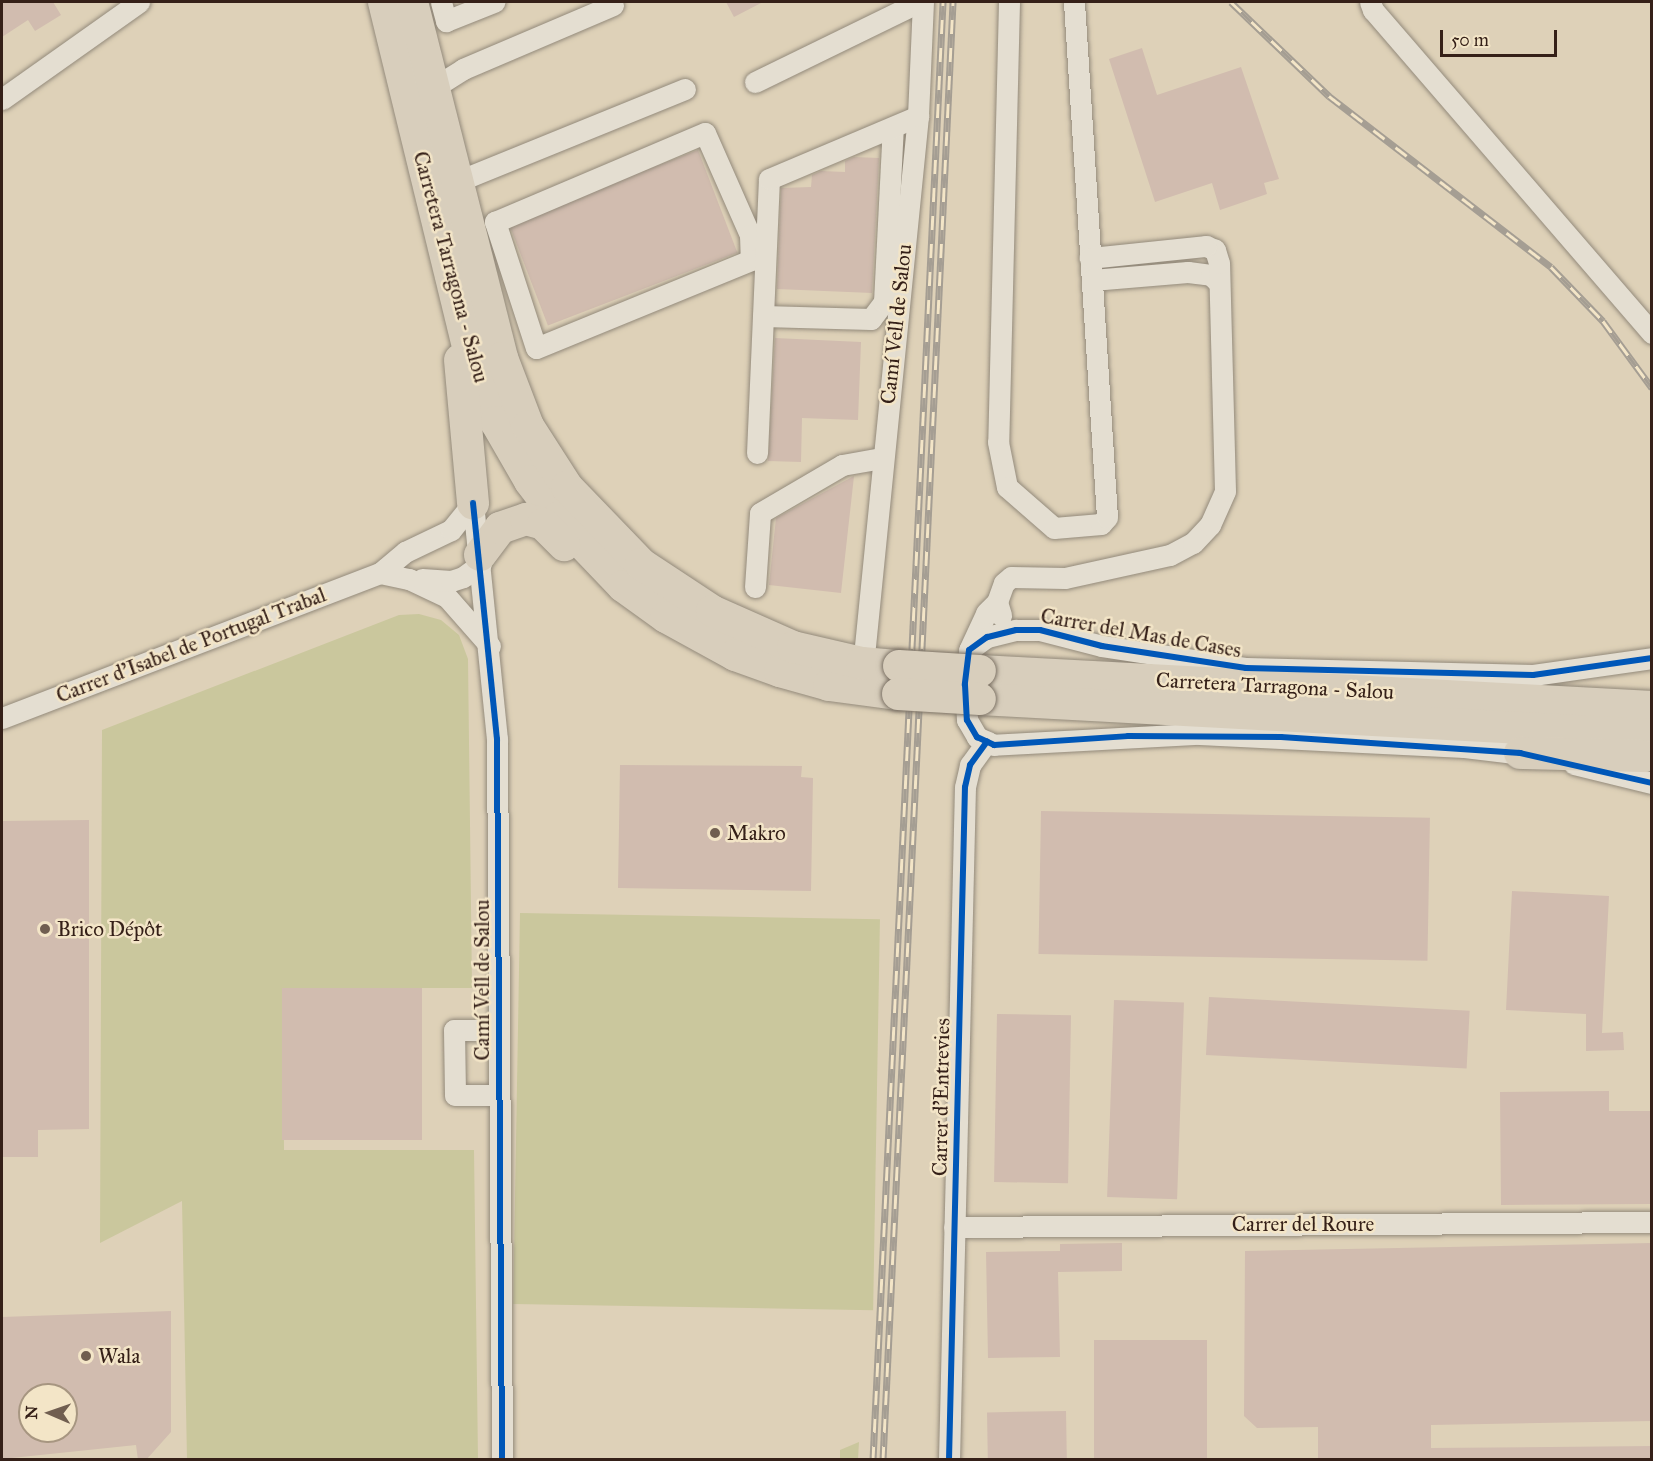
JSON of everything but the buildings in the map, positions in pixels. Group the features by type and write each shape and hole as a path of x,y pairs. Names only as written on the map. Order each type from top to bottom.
{"highway":[{"name":"Carretera Tarragona - Salou","path":"384,2 471,358 510,448 558,518 623,586 666,617 735,655 829,685 884,667"},
{"name":"Carretera Tarragona - Salou","path":"412,2 456,182 488,246 489,315 510,385 539,448 567,487 616,542 663,581 755,633 828,657 1091,705 1652,735"},
{"path":"451,279 473,502"},
{"path":"480,556 500,528 518,520 536,521 588,568 623,586"},
{"path":"1119,677 1246,668"},
{"path":"1408,674 1558,702"},
{"name":"Carretera Tarragona - Salou","path":"974,685 1119,677 1652,707"},
{"path":"1091,705 1263,736"},
{"path":"1520,753 1652,757"}],"street":[{"path":"2,99 139,2"},
{"path":"441,2 446,21 494,2"},
{"path":"755,82 921,2"},
{"name":"Camí Vell de Salou","path":"884,667 882,458 918,116 921,2"},
{"path":"1009,2 998,442 1008,488 1054,528 1101,524 1107,517 1074,2"},
{"path":"1370,2 1374,10 1652,333"},
{"path":"433,88 463,69 613,5"},
{"path":"456,182 685,89"},
{"path":"757,453 769,179 918,116"},
{"path":"763,316 870,319 884,302 893,127"},
{"path":"705,133 750,235 751,260 536,348 519,297 488,246 495,222 705,133"},
{"path":"1090,258 1206,246 1215,250 1219,283 1225,491 1210,525 1193,543 1170,555 1065,578 1011,576 1004,583 997,602 986,613 974,685 977,737 987,742 1012,746 1128,736 1263,736 1520,753 1652,783"},
{"path":"1092,280 1188,272 1212,275 1219,283"},
{"path":"489,315 519,297"},
{"path":"754,587 760,513 842,465 882,458"},
{"path":"380,573 405,552 431,541 463,519 473,502"},
{"name":"Camí Vell de Salou","path":"473,502 490,646 497,739 502,1460"},
{"path":"380,573 409,579 450,581 463,578 480,556 456,540 431,541"},
{"name":"Carrer d'Isabel de Portugal Trabal","path":"2,718 380,573"},
{"path":"409,579 447,597 490,646"},
{"name":"Carrer del Mas de Cases","path":"997,602 1002,618 1016,630"},
{"name":"Carrer del Mas de Cases","path":"974,685 987,637 1016,630 1040,630 1112,648 1246,668 1408,674 1533,675 1652,658"},
{"name":"Carrer d'Entrevies","path":"965,787 961,768 974,685"},
{"name":"Carrer d'Entrevies","path":"949,1460 965,787 970,765 987,742"},
{"path":"499,1030 454,1030 455,1095 499,1095"},
{"name":"Carrer del Roure","path":"954,1227 1652,1222"}],"shaded area":[{"path":"419,614 441,620 459,635 468,659 472,988 283,988 284,1150 474,1150 478,1459 187,1459 182,1201 100,1243 102,730 399,615"},
{"path":"520,913 880,919 873,1310 513,1304"},
{"path":"859,1442 858,1459 840,1459 840,1450"}],"railway":[{"path":"873,1460 943,2"},
{"path":"883,1460 953,2"},
{"path":"1231,2 1329,96 1551,267 1603,321 1652,388"}],"cycle path":[{"path":"473,503 497,739 502,1460"},
{"path":"1652,658 1533,675 1246,668 1102,646 1040,630 1016,630 987,637 969,650 965,685 967,720 977,737 994,745 1128,736 1281,737 1520,753 1652,783"},
{"path":"949,1460 965,787 970,765 987,742"}],"place":[{"name":"Makro","path":"715,833"},
{"name":"Brico Dépôt","path":"45,929"},
{"name":"Wala","path":"86,1356"}]}
